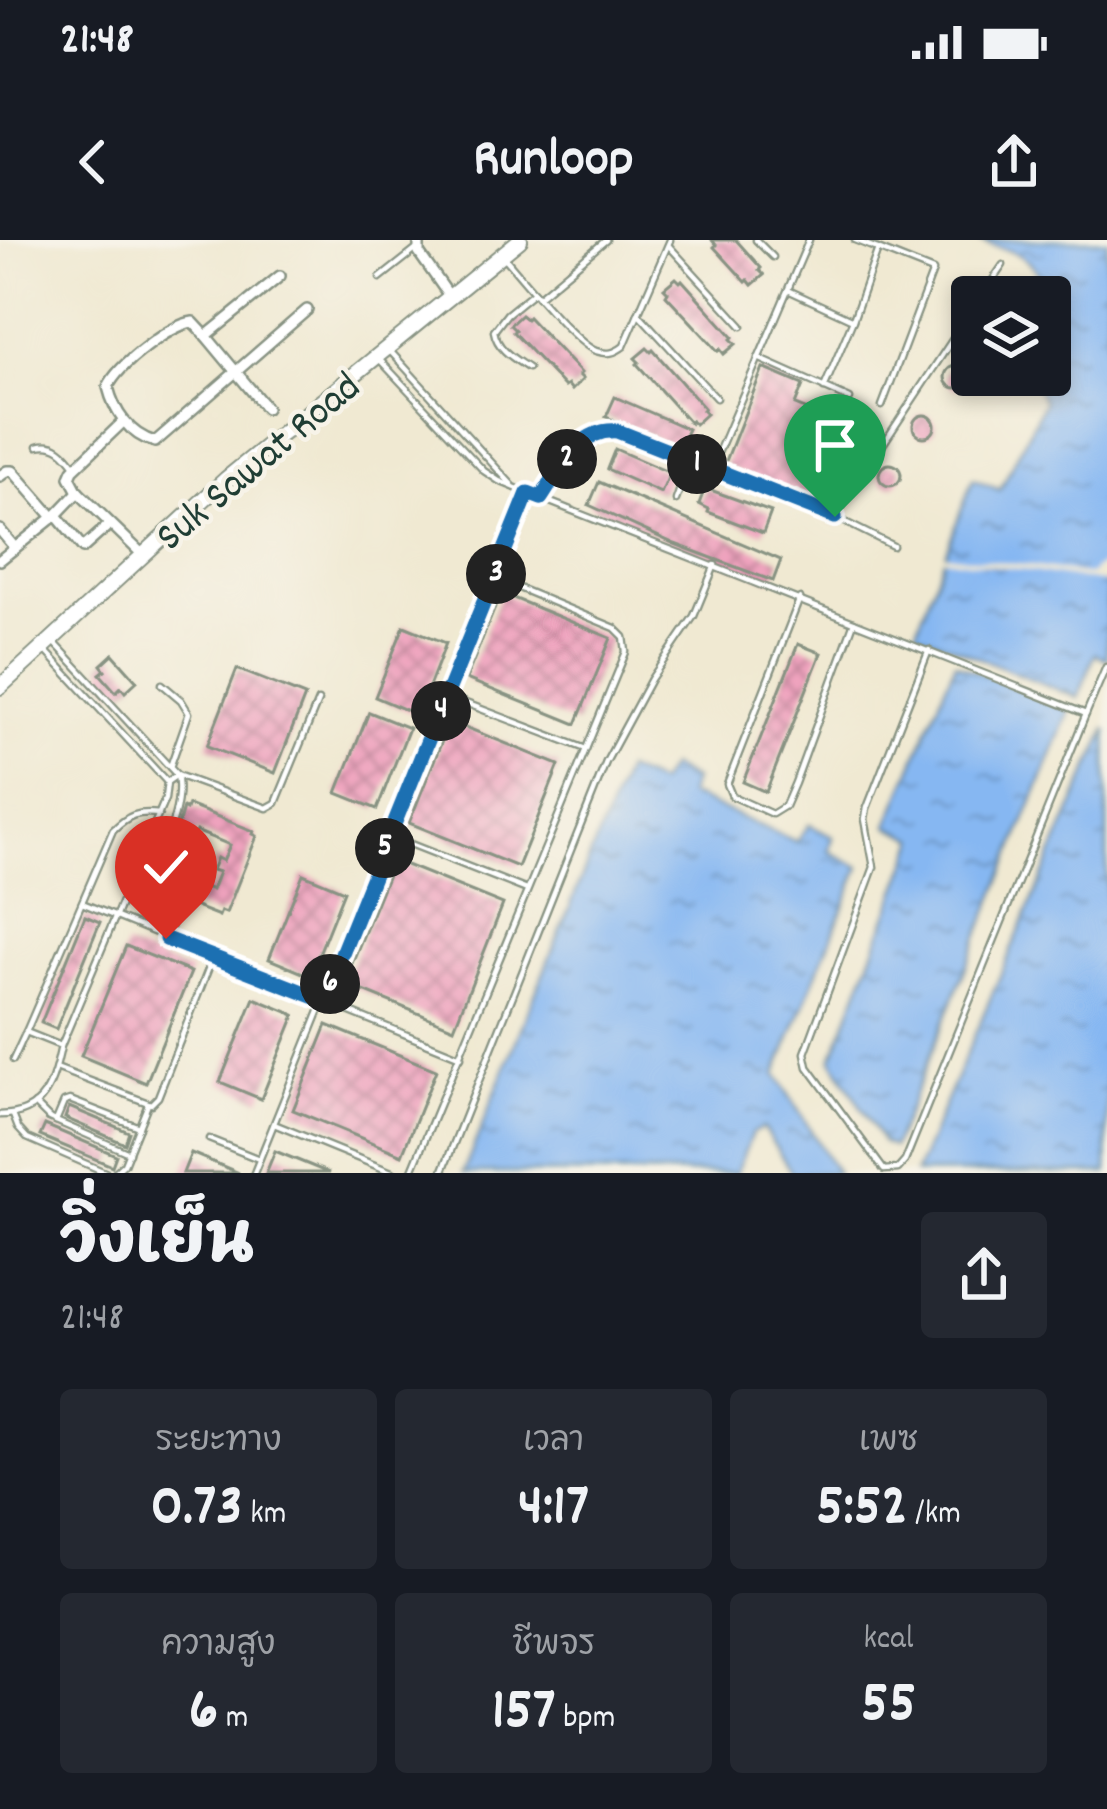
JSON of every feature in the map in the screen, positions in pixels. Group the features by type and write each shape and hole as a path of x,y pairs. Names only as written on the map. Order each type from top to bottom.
{"main road":[{"name":"Suk Sawat Road","path":"0,687 226,479 520,240"}],"street":[{"path":"418,244 451,297"},
{"path":"206,336 280,276"},
{"path":"266,408 236,371 193,322 153,342 112,376 108,387 124,422 155,442 236,371 308,310"},
{"path":"124,422 70,477 78,492 142,554"},
{"path":"0,476 13,472 83,548 113,527"},
{"path":"0,560 78,492"},
{"path":"0,530 15,548"}],"lane":[{"path":"528,368 504,351 494,331 507,314 606,240"},
{"path":"757,240 773,257"},
{"path":"712,469 809,240"},
{"path":"855,240 933,272 882,406"},
{"path":"502,255 587,346 598,351 617,352 624,346 669,242 742,326"},
{"path":"380,278 418,244"},
{"path":"824,388 878,249"},
{"path":"995,276 1003,265"},
{"path":"788,290 853,320"},
{"path":"638,313 716,398"},
{"path":"835,517 951,342"},
{"path":"382,353 512,485"},
{"path":"382,353 491,477 1086,714"},
{"path":"758,358 850,399"},
{"path":"541,498 587,437 603,430 617,431 835,517 893,546"},
{"path":"821,512 856,439"},
{"path":"38,446 56,447 76,467"},
{"path":"676,500 690,461"},
{"path":"254,1173 528,493"},
{"path":"442,1173 606,762 651,679 694,616 716,565"},
{"path":"411,1173 626,652 624,637 616,628 494,578"},
{"path":"800,598 727,784 732,796 772,814 785,806 795,783 855,620"},
{"path":"47,644 177,775 268,808 318,701"},
{"path":"47,644 107,719 167,782"},
{"path":"929,650 867,808 874,867 805,1053 808,1067 884,1171 898,1169 905,1161 1106,667"},
{"path":"162,684 189,713 170,767"},
{"path":"447,696 586,749"},
{"path":"107,719 117,710"},
{"path":"0,1115 13,1115 35,1104 52,1085 61,1046 159,814 167,782 177,775"},
{"path":"132,875 149,867 176,815 177,775"},
{"path":"13,1060 113,830 128,816 159,814"},
{"path":"150,835 164,841"},
{"path":"390,836 527,890"},
{"path":"166,939 182,901"},
{"path":"82,903 460,1057"},
{"path":"13,1115 27,1138 110,1173 121,1168 148,1104 158,1096 213,957"},
{"path":"26,1032 61,1046"},
{"path":"56,1068 148,1104"},
{"path":"56,1121 64,1102 70,1100 139,1127"},
{"path":"35,1104 56,1121 129,1153"},
{"path":"274,1124 394,1173"},
{"path":"209,1139 260,1159"}],"water":[{"path":"978,240 1107,240 1107,659 1095,654 1078,698 916,632 973,479 1000,490 1044,402 1041,396 1071,396 1071,276 1040,276 1012,252"},
{"path":"955,663 1070,710 893,1147 883,1143 832,1059 917,839 888,826"},
{"path":"1107,728 1107,1173 915,1173"},
{"path":"670,767 693,780 688,795 797,842 809,825 833,837 829,851 860,867 776,1074 837,1173 792,1173 763,1128 752,1133 736,1173 463,1173 625,770 658,784"}],"pier":[{"path":"939,553 1091,575 1107,561 1107,583 938,557"}],"building":[{"path":"712,240 736,240 764,275 752,285 746,282"},
{"path":"676,278 733,337 736,344 724,354 666,295 664,288"},
{"path":"521,315 581,373 583,379 572,390 513,332 510,325"},
{"path":"647,348 704,408 706,414 695,424 637,364 635,358"},
{"path":"763,368 803,385 795,405 845,425 814,500 724,466"},
{"path":"615,397 688,429 679,448 606,417"},
{"path":"924,415 935,426 924,437 913,426"},
{"path":"615,449 670,473 661,493 607,469"},
{"path":"890,464 901,475 890,486 879,475"},
{"path":"599,482 781,560 773,581 589,505"},
{"path":"705,488 771,512 763,533 708,512 699,504"},
{"path":"501,593 611,638 576,724 466,679"},
{"path":"404,626 446,643 418,715 375,697"},
{"path":"798,644 821,653 766,792 743,782"},
{"path":"113,654 137,681 125,692 121,687 116,692 100,674 105,670 101,665"},
{"path":"237,669 305,696 275,773 207,746"},
{"path":"369,712 409,728 377,809 337,793"},
{"path":"450,721 559,765 518,867 409,823"},
{"path":"188,805 257,836 226,913 221,911 219,916 188,904 186,895 176,899 153,890 150,884 183,808","holes":["196,831 230,845 223,861 217,858 212,870 219,872 212,890 177,876 184,859 190,861 195,850 189,848"]},
{"path":"394,860 503,904 454,1028 344,983"},
{"path":"303,874 344,891 310,976 269,959"},
{"path":"85,916 100,922 56,1029 41,1023"},
{"path":"126,946 191,972 146,1083 81,1056"},
{"path":"254,998 295,1015 261,1099 220,1082"},
{"path":"327,1025 436,1070 402,1155 293,1110"},
{"path":"69,1107 129,1132 125,1144 65,1118"},
{"path":"45,1125 116,1155 112,1166 40,1136"},
{"path":"275,1151 329,1173 266,1173"},
{"path":"191,1153 239,1173 183,1173"}],"route":[{"path":"166,939 323,1000 528,493 541,498 587,437 603,430 617,431 835,517"}]}
